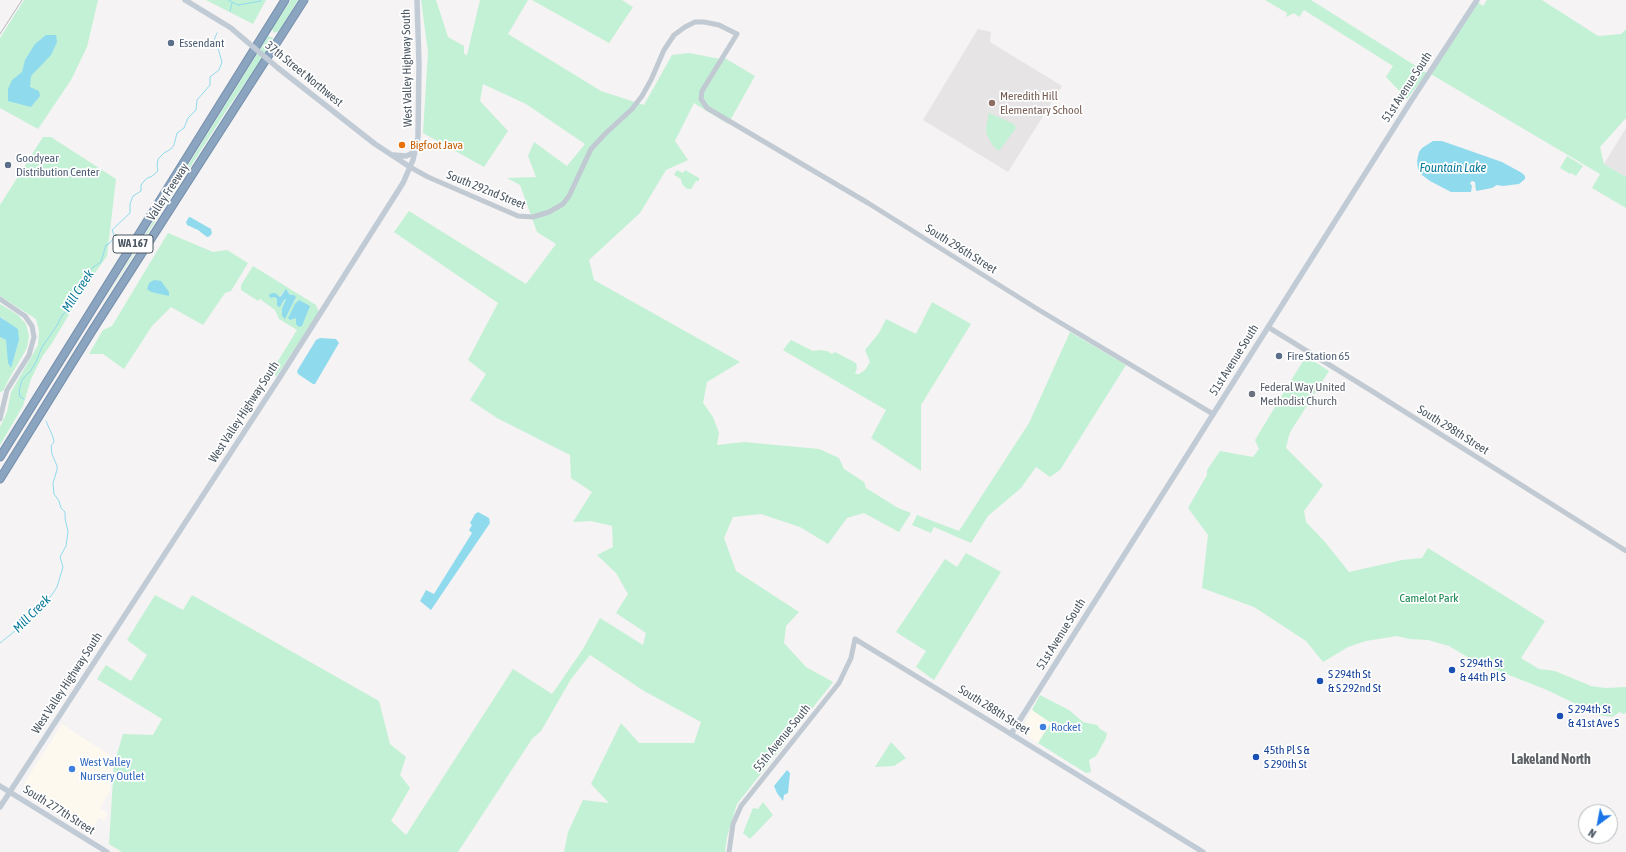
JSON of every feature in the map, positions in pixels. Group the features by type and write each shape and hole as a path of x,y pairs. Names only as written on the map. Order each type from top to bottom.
{"highway":[{"name":"Valley Freeway","path":"0,457 286,0"},
{"name":"Valley Freeway","path":"0,479 92,331 304,0"},
{"path":"0,482 9,466"}],"main road":[{"name":"37th Street Northwest","path":"185,0 231,28 321,103 389,154 410,167"},
{"name":"West Valley Highway South","path":"0,807 370,236 396,194 410,167 417,144 419,64 417,0"},
{"name":"51st Avenue South","path":"1011,734 1414,96 1477,0"},
{"path":"389,154 401,157 406,156 413,152 417,144"},
{"name":"South 288th Street","path":"1011,734 1203,852"},
{"name":"South 277th Street","path":"0,786 106,852"}],"street":[{"name":"South 292nd Street","path":"410,167 428,177 518,216 528,218 539,216 556,209 563,204 569,196 591,149 632,109 642,96 651,80 664,50 671,39 677,32 698,22 723,27 737,34 704,86 701,94 701,100"},
{"name":"South 296th Street","path":"701,100 704,106 868,203 1033,306 1213,414"},
{"path":"0,299 20,312 29,320 34,337 29,355 7,390 0,419"},
{"name":"South 298th Street","path":"1268,327 1626,551"},
{"name":"South 288th Street","path":"855,639 1011,734"},
{"name":"55th Avenue South","path":"729,852 731,831 742,806 839,683 850,658 855,639"}],"shaded area":[{"name":"Meredith Hill Elementary School","path":"978,29 991,32 990,42 1062,86 1008,172 923,120"},
{"path":"1626,128 1626,177 1604,164"},
{"path":"1032,710 1051,722 1038,743 1020,731"},
{"name":"West Valley Nursery Outlet","path":"62,724 112,757 110,791 100,808 108,813 104,820 99,818 89,834 58,814 24,787 25,782"}],"green space":[{"path":"24,0 98,0 87,47 71,80 38,129 0,108 0,38"},
{"path":"206,0 266,0 253,24"},
{"path":"291,0 298,0 279,31 274,33 272,29"},
{"path":"421,0 436,0 448,37 464,46 464,54 467,55 480,0 528,0 508,34 601,91 644,105 672,55 689,53 721,59 723,57 755,76 728,124 694,103 675,141 688,160 666,170 640,213 589,260 594,280 740,362 707,382 703,403 713,417 719,433 717,445 744,442 819,449 839,458 844,469 864,482 866,488 898,508 911,513 899,532 864,513 847,518 828,544 800,527 761,514 733,517 724,538 736,571 799,612 786,626 784,643 806,667 833,682 737,804 727,837 725,852 564,852 568,832 583,800 609,803 591,784 621,723 639,743 694,743 701,722 644,691 590,655 571,679 541,731 532,739 458,852 122,852 109,844 114,764 123,734 153,735 162,719 97,679 106,665 131,681 147,655 127,640 155,595 183,610 192,595 379,701 390,744 406,757 400,775 410,788 391,821 406,835 513,669 552,694 583,649 600,618 643,645 646,633 616,613 628,594 616,573 597,555 613,547 612,526 591,521 573,522 592,492 571,478 570,455 497,418 470,400 486,374 468,360 498,303 394,232 409,211 526,284 556,244 537,232 520,185 507,178 536,177 528,156 534,142 567,166 585,144 526,104 483,84 480,101 508,131 484,167 423,133 428,52"},
{"path":"532,0 622,0 633,7 609,43"},
{"path":"1265,0 1311,0 1427,73 1407,99 1386,77 1393,66 1304,10 1299,17 1294,13 1286,17 1287,13"},
{"path":"1487,0 1542,0 1598,36 1621,34 1626,29 1626,118 1600,147 1604,164 1626,177 1626,208 1592,188 1600,174 1429,73 1476,1 1483,6"},
{"path":"268,36 273,38 260,61 228,108 101,306"},
{"path":"989,113 1014,124 1016,128 999,151 993,146 987,135 986,128"},
{"path":"43,137 51,137 116,179 107,256 87,284 42,357 31,379 23,406 0,445 0,427 7,412 11,392 38,345 39,331 36,319 0,296 0,205"},
{"path":"1567,156 1583,166 1576,176 1560,168"},
{"path":"677,170 683,173 685,170 699,178 699,181 696,181 691,189 687,189 682,184 681,179 674,175"},
{"path":"168,233 213,252 227,250 248,263 231,291 225,293 203,325 171,307 152,326 124,369 103,354 89,354 103,330 112,326"},
{"path":"253,266 316,305 319,312 276,377 273,369 297,330 279,319 275,310 260,299 258,301 241,290 241,285","holes":["288,291 290,296 295,300 287,312 287,316 285,304 286,299 282,304 274,297 279,297 283,292"]},
{"path":"932,302 971,324 921,405 921,471 871,438 886,410 783,350 791,340 813,351 827,351 832,354 835,352 856,363 857,368 855,374 859,374 865,370 870,362 865,350 879,333 886,319 916,334"},
{"path":"0,304 18,315 26,324 29,336 27,348 3,391 0,392 0,337 6,340 11,367 19,340 3,318 0,317"},
{"path":"1070,332 1126,365 1060,470 1050,477 1036,467 1021,488 988,516 971,543 934,527 931,533 912,525 917,515 959,531 1029,423"},
{"name":"Camelot Park","path":"1306,356 1329,371 1292,429 1286,448 1323,485 1304,511 1306,522 1325,542 1349,572 1402,560 1422,558 1428,548 1545,621 1521,658 1539,669 1555,671 1591,686 1605,688 1626,687 1626,713 1623,714 1620,712 1612,717 1599,715 1547,690 1476,662 1449,646 1428,640 1409,639 1397,636 1366,641 1348,647 1323,662 1306,641 1254,607 1202,588 1208,535 1188,508 1207,475 1207,470 1220,451 1253,457 1259,449 1255,440"},
{"path":"966,553 1001,572 934,680 916,667 926,651 896,632 945,559 957,567"},
{"path":"1040,695 1069,710 1083,722 1097,725 1100,729 1107,733 1106,738 1096,756 1089,760 1091,772 1086,773 1038,743 1051,723 1032,710"},
{"path":"891,742 906,758 894,766 875,767"},
{"path":"763,802 773,815 750,839 743,833 753,808 758,809"}],"water":[{"path":"46,35 56,35 57,42 51,55 31,76 30,87 39,91 40,96 31,107 8,101 8,89 12,80 22,72 25,60 35,44"},
{"name":"Fountain Lake","path":"1433,141 1442,141 1502,162 1522,173 1525,176 1525,179 1519,184 1503,186 1497,185 1492,188 1476,191 1475,182 1472,181 1470,183 1472,186 1471,192 1451,192 1430,181 1422,175 1418,169 1417,161 1419,152 1422,148"},
{"path":"189,217 211,229 212,233 210,236 207,237 198,230 187,225 186,222"},
{"path":"154,280 161,281 169,292 169,296 151,292 147,289 149,283"},
{"path":"286,289 290,295 294,295 296,297 285,319 282,316 282,309 286,299 280,307 277,306 277,299 274,297 270,298 269,295 275,293 280,297"},
{"path":"299,300 310,306 302,326 299,327 296,324 296,318 290,320 288,318 295,304"},
{"path":"0,317 18,329 19,340 11,368 8,363 6,340 0,337"},
{"path":"320,338 336,339 339,343 315,384 313,384 298,374 297,371 316,340"},
{"path":"478,512 489,518 490,523 431,610 420,601 426,590 434,594 472,533 469,530 472,525 470,523 475,514"},
{"path":"787,770 790,773 788,793 784,795 783,801 774,786"}],"waterway":[{"name":"Mill Creek","path":"228,0 238,5 261,0"},
{"path":"230,11 232,3"},
{"name":"Mill Creek","path":"24,399 20,397 19,391 22,380 30,372 42,347 63,314 70,309 76,299 76,290 79,288 92,268 101,262 106,245 113,239 114,235 112,230 130,213 130,204 133,196 141,191 141,185 145,180 158,171 158,159 174,145 177,133 184,128 188,118 196,110 197,100 210,85 210,77 219,70 222,62 217,45 214,44 217,33"},
{"name":"Mill Creek","path":"0,643 25,623 32,610 51,596 57,587 63,567 60,557 66,546 68,532 65,512 61,508 59,501 54,494 53,483 57,466 52,454 51,446 54,442 53,437 46,421"}],"railway":[{"path":"0,34 22,0"}],"place":[{"name":"Essendant","path":"171,43"},
{"name":"Meredith Hill Elementary School","path":"992,103"},
{"name":"Bigfoot Java","path":"402,145"},
{"name":"Goodyear Distribution Center","path":"8,165"},
{"name":"Fire Station 65","path":"1279,356"},
{"name":"Federal Way United Methodist Church","path":"1252,394"},
{"name":"S 294th St & 44th Pl S","path":"1452,670"},
{"name":"S 294th St & S 292nd St","path":"1320,681"},
{"name":"S 294th St & 41st Ave S","path":"1560,716"},
{"name":"Rocket","path":"1043,727"},
{"name":"45th Pl S & S 290th St","path":"1256,757"},
{"name":"West Valley Nursery Outlet","path":"72,769"}],"district":[{"name":"Lakeland North","path":"1551,760"}]}
